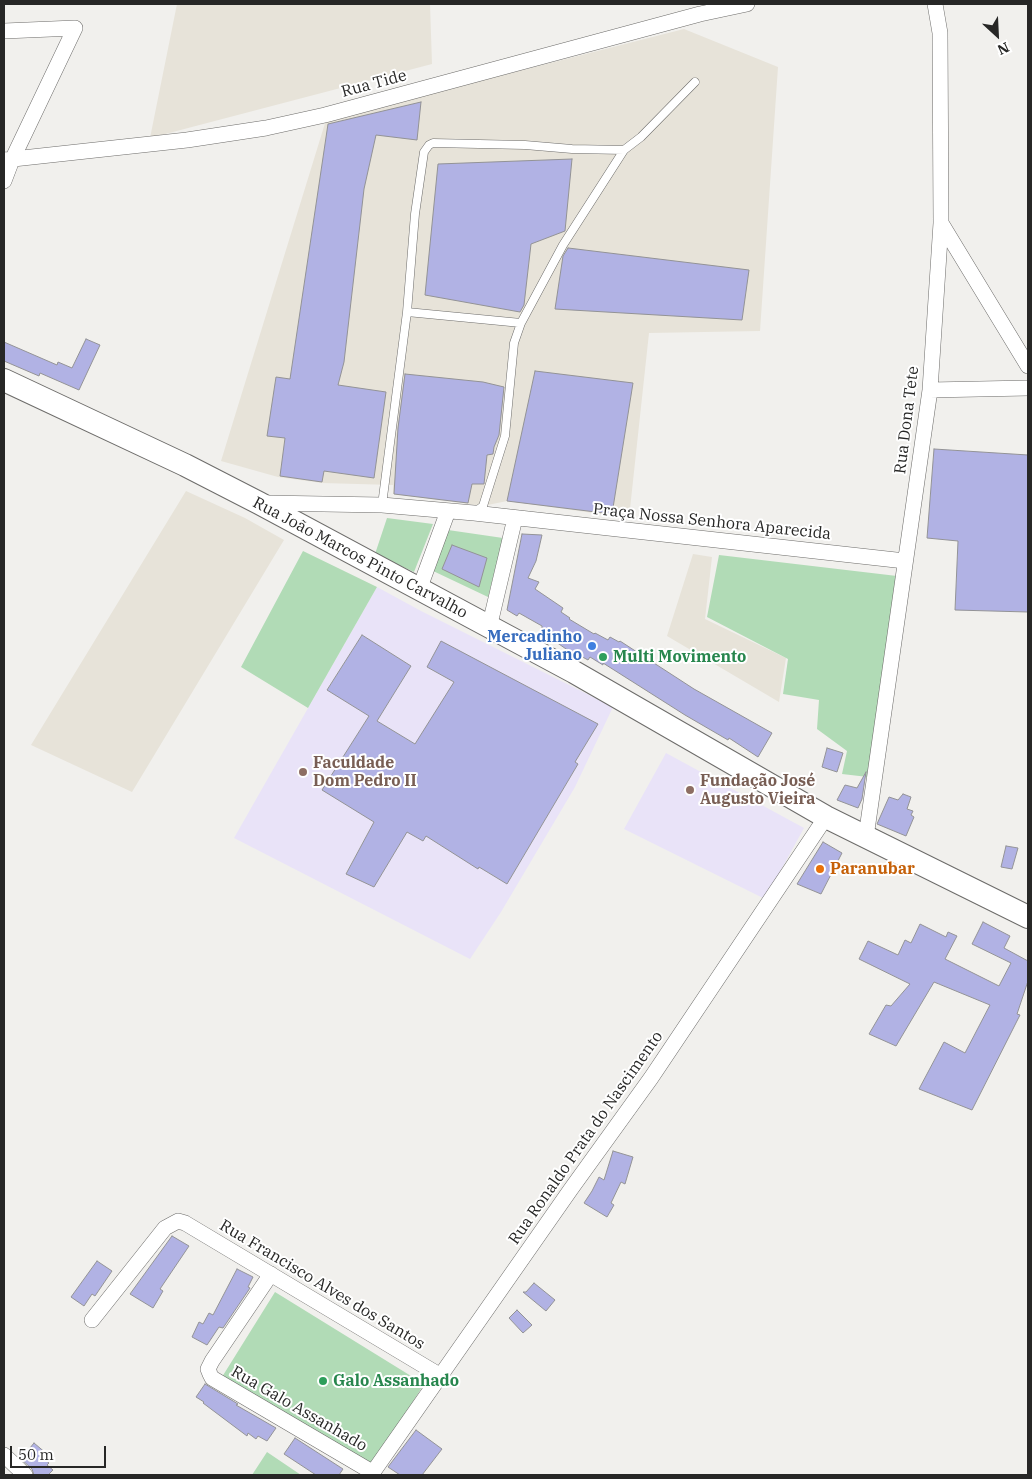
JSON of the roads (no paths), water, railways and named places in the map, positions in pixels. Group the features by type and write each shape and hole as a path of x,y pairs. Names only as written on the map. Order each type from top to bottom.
{"main road":[{"name":"Rua João Marcos Pinto Carvalho","path":"4,380 185,465 259,503 574,672 826,817 1028,917"}],"street":[{"name":"Rua Tide","path":"8,160 187,140 266,128 325,115 691,17 747,4"},
{"name":"Rua Dona Tete","path":"866,837 930,390 941,223 940,34 935,4"},
{"path":"4,30 75,28 8,160 4,181"},
{"path":"941,223 1028,366"},
{"path":"930,390 1028,388"},
{"name":"Praça Nossa Senhora Aparecida","path":"259,503 382,506 474,513 905,561"},
{"path":"418,590 448,511"},
{"path":"489,628 515,518"},
{"name":"Rua Ronaldo Prata do Nascimento","path":"372,1474 651,1078 826,817"},
{"name":"Rua Francisco Alves dos Santos","path":"92,1320 165,1228 178,1221 441,1376"},
{"name":"Rua Galo Assanhado","path":"270,1274 212,1361 208,1369 212,1378 372,1474"},
{"path":"4,1455 25,1475"}],"lane":[{"path":"474,513 483,506 505,436 514,343 522,324 563,245 624,150 641,138 695,82"},
{"path":"382,506 406,312 415,214 424,152 433,143 624,150"},
{"path":"406,312 522,324"}],"place":[{"name":"Mercadinho Juliano","path":"592,646"},
{"name":"Multi Movimento","path":"603,657"},
{"name":"Faculdade Dom Pedro II","path":"303,772"},
{"name":"Fundação José Augusto Vieira","path":"690,790"},
{"name":"Paranubar","path":"820,869"},
{"name":"Galo Assanhado","path":"323,1381"}]}
